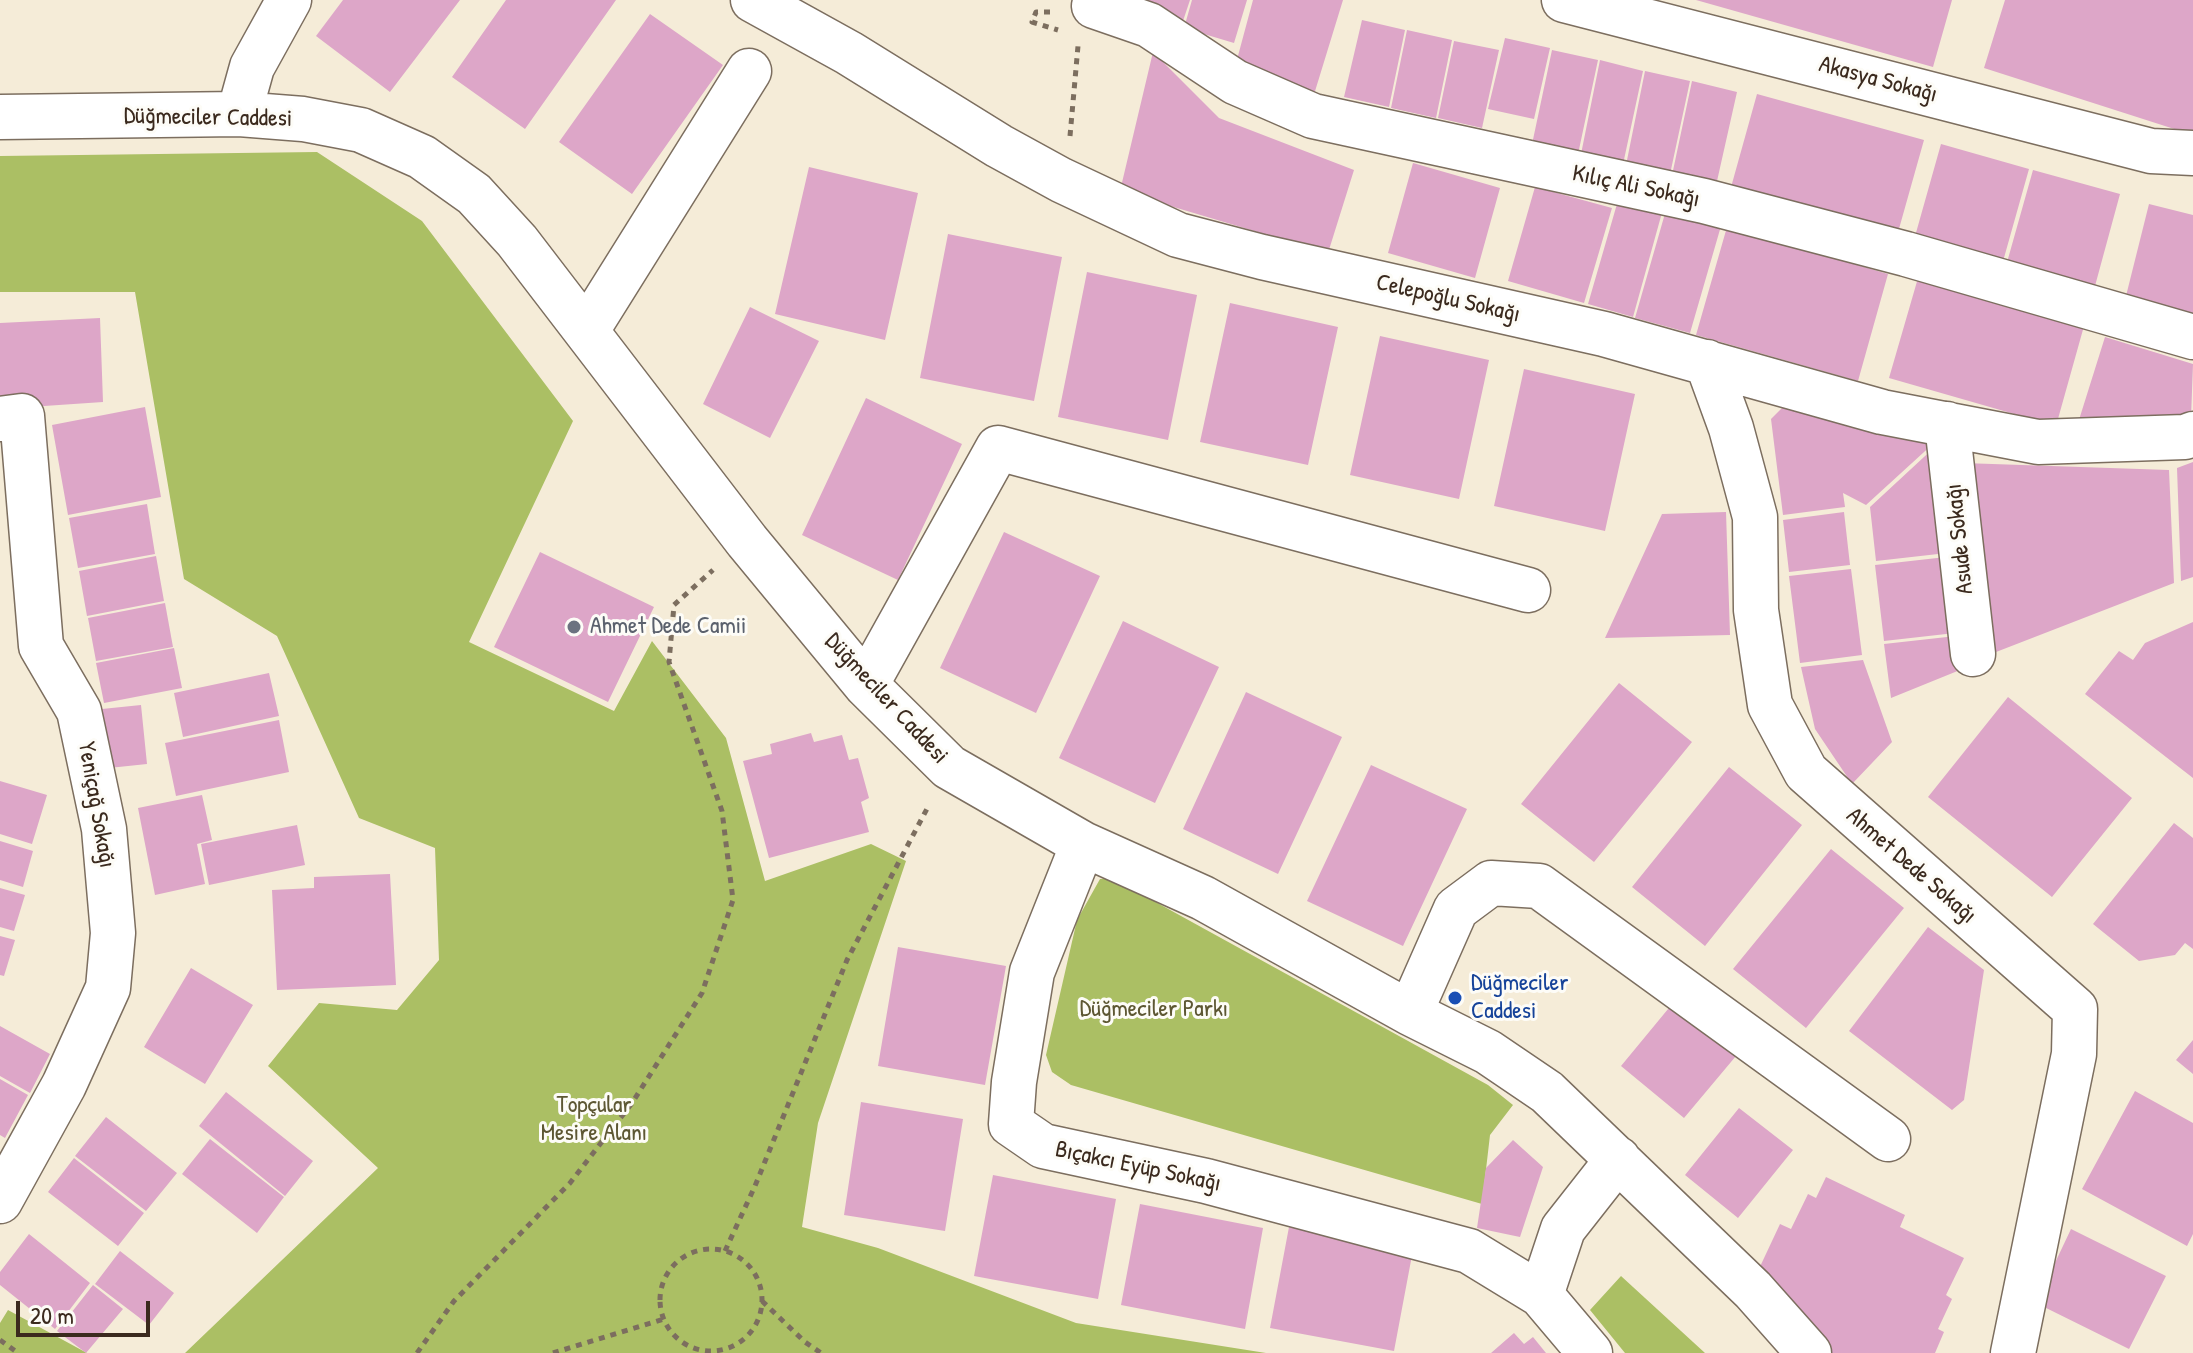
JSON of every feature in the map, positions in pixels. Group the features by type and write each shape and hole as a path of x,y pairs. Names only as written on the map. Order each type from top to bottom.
{"street":[{"path":"239,114 252,67 289,0"},
{"name":"Celepoğlu Sokağı","path":"753,0 849,53 999,146 1061,180 1178,235 1262,257 1604,334 1882,412 2038,442 2185,437 2193,434"},
{"name":"Akasya Sokağı","path":"1564,0 2151,151 2193,153"},
{"name":"Kılıç Ali Sokağı","path":"1079,26 1149,25 1235,82 1313,116 1704,201 1906,254 2193,337"},
{"path":"587,330 749,71"},
{"name":"Düğmeciler Caddesi","path":"0,117 239,114 303,119 361,130 422,157 474,194 517,241 747,541 866,685 949,767 1083,844 1203,898 1410,1013 1488,1052 1547,1092 1753,1290 1809,1353"},
{"name":"Ahmet Dede Sokağı","path":"1707,362 1731,428 1755,517 1756,610 1770,705 1806,772 2075,1009 2074,1054 2013,1353"},
{"name":"Yeniçağ Sokağı","path":"0,419 22,416 41,646 79,711 104,829 113,933 108,988 64,1085 0,1201"},
{"name":"Asude Sokağı","path":"1947,424 1973,654"},
{"path":"866,685 998,448 1528,590"},
{"name":"Bıçakcı Eyüp Sokağı","path":"1083,844 1032,972 1014,1082 1011,1124 1043,1146 1206,1181 1469,1251 1541,1295 1590,1353"},
{"path":"1410,1013 1456,909 1491,883 1539,886 1888,1139"},
{"path":"1541,1295 1563,1229 1618,1159"}],"path":[{"path":"1055,30 1079,26 1069,141"},
{"path":"417,1353 454,1301 570,1183 632,1103 702,993 733,900 722,811 669,662 674,605 747,541"},
{"path":"725,1251 755,1186 847,960 949,767"},
{"path":"709,1249 725,1251 739,1258 759,1284 762,1300 759,1317 750,1333 738,1344 721,1350 703,1351 686,1345 673,1334 660,1304 668,1272 693,1252 709,1249"},
{"path":"762,1300 805,1342 821,1353"},
{"path":"553,1353 664,1319"},
{"path":"0,1340 18,1353"}],"green space":[{"name":"Topçular Mesire Alanı","path":"317,152 422,221 573,421 469,642 614,711 652,641 726,738 765,881 871,844 906,861 818,1123 802,1227 878,1248 1076,1323 1266,1353 185,1353 378,1168 268,1066 319,1003 397,1010 439,960 435,848 359,818 277,636 184,579 135,292 0,292 0,156"},
{"name":"Düğmeciler Parkı","path":"1112,878 1488,1085 1513,1105 1490,1135 1482,1204 1071,1085 1052,1072 1046,1055 1077,920 1100,879"},
{"path":"1621,1276 1705,1353 1625,1353 1590,1310"},
{"path":"8,1310 87,1353 0,1353 0,1323"}],"building":[{"path":"343,0 460,0 390,92 316,36"},
{"path":"506,0 616,0 525,129 452,77"},
{"path":"1132,0 1190,0 1181,27"},
{"path":"1192,0 1247,0 1234,43 1184,28"},
{"path":"1253,0 1343,0 1312,101 1235,67"},
{"path":"1696,0 1952,0 1933,67"},
{"path":"2005,0 2193,0 2193,135 1984,68"},
{"path":"650,14 723,65 632,194 559,142"},
{"path":"1362,20 1405,30 1389,107 1344,97"},
{"path":"1407,30 1452,40 1436,118 1391,108"},
{"path":"1505,38 1550,48 1534,119 1488,109"},
{"path":"1454,41 1499,50 1482,128 1438,118"},
{"path":"1552,50 1598,60 1577,159 1531,149"},
{"path":"1153,52 1219,118 1354,170 1328,253 1120,191"},
{"path":"1600,60 1643,71 1622,169 1580,159"},
{"path":"1645,71 1690,81 1669,179 1625,170"},
{"path":"1692,81 1737,92 1715,190 1671,180"},
{"path":"1757,94 1924,140 1895,243 1728,198"},
{"path":"1941,144 2029,169 2000,272 1912,247"},
{"path":"1413,163 1500,188 1475,278 1388,253"},
{"path":"809,167 918,193 885,340 775,314"},
{"path":"2033,170 2120,194 2092,297 2004,273"},
{"path":"1535,187 1612,208 1584,303 1508,281"},
{"path":"1619,197 1663,209 1633,317 1588,304"},
{"path":"2149,204 2193,215 2193,321 2124,304"},
{"path":"1666,210 1721,226 1690,333 1635,318"},
{"path":"1727,227 1888,274 1858,381 1696,335"},
{"path":"948,234 1062,257 1034,401 920,378"},
{"path":"1087,272 1197,295 1168,440 1058,417"},
{"path":"1918,278 2084,326 2056,426 1889,378"},
{"path":"1230,303 1338,327 1308,465 1200,442"},
{"path":"750,307 819,341 770,438 703,404"},
{"path":"100,318 103,402 0,409 0,323"},
{"path":"1380,336 1489,360 1459,499 1350,475"},
{"path":"2105,337 2193,364 2191,418 2078,423"},
{"path":"1524,369 1635,394 1605,531 1494,506"},
{"path":"866,398 962,444 898,580 802,535"},
{"path":"1791,399 1935,442 1866,505 1843,493 1845,507 1783,515 1771,419"},
{"path":"145,407 161,497 68,515 52,425"},
{"path":"1938,444 1947,553 1876,561 1870,507"},
{"path":"2193,462 2193,577 2181,581 2177,468"},
{"path":"1963,463 2169,470 2174,583 1978,659"},
{"path":"147,504 155,554 78,568 69,518"},
{"path":"1726,512 1730,635 1605,638 1662,514"},
{"path":"1844,512 1850,565 1789,572 1783,520"},
{"path":"1004,532 1100,576 1036,713 940,668"},
{"name":"Ahmet Dede Camii","path":"540,552 654,607 608,702 494,647"},
{"path":"156,556 164,601 87,616 79,571"},
{"path":"1946,557 1955,633 1884,641 1875,565"},
{"path":"1851,569 1862,655 1800,663 1789,576"},
{"path":"165,603 173,647 96,661 88,618"},
{"path":"1123,621 1219,667 1155,803 1059,758"},
{"path":"2193,622 2193,778 2085,694 2119,651 2133,660 2145,643"},
{"path":"1956,636 1960,670 1891,698 1884,644"},
{"path":"174,648 182,688 104,703 96,663"},
{"path":"1863,660 1892,742 1852,784 1815,729 1801,667"},
{"path":"269,673 279,716 183,737 174,693"},
{"path":"1619,683 1692,742 1594,862 1521,804"},
{"path":"1246,692 1342,737 1278,874 1183,829"},
{"path":"2008,697 2132,798 2052,897 1928,797"},
{"path":"141,705 147,764 109,768 102,709"},
{"path":"279,720 289,772 176,796 165,743"},
{"path":"811,733 814,742 842,735 849,760 858,758 869,798 861,802 869,832 769,858 743,761 772,754 770,744"},
{"path":"1371,765 1467,809 1403,946 1307,901"},
{"path":"1729,767 1802,825 1705,946 1632,887"},
{"path":"0,781 47,795 32,844 0,834"},
{"path":"202,795 212,840 197,844 205,884 155,895 138,808"},
{"path":"2174,823 2193,838 2193,949 2185,943 2175,955 2139,961 2093,924"},
{"path":"297,825 305,865 209,885 201,844"},
{"path":"0,841 33,851 23,887 0,880"},
{"path":"1831,849 1904,908 1806,1028 1733,969"},
{"path":"390,874 396,985 277,990 272,890 314,888 314,877"},
{"path":"0,888 25,895 14,931 0,927"},
{"path":"1928,927 1984,970 1964,1100 1952,1110 1849,1031"},
{"path":"0,936 15,940 4,976 0,975"},
{"path":"898,947 1006,966 985,1085 878,1066"},
{"path":"191,968 253,1005 205,1084 144,1047"},
{"path":"1673,1003 1736,1056 1684,1118 1621,1066"},
{"path":"0,1026 50,1054 30,1093 0,1076"},
{"path":"2193,1040 2193,1074 2176,1060"},
{"path":"0,1079 28,1095 5,1138 0,1135"},
{"path":"2135,1091 2193,1123 2193,1234 2187,1246 2082,1189"},
{"path":"226,1092 313,1161 285,1196 199,1126"},
{"path":"861,1102 963,1119 945,1231 844,1215"},
{"path":"1739,1108 1793,1150 1738,1218 1685,1175"},
{"path":"106,1117 177,1173 146,1211 75,1156"},
{"path":"210,1139 284,1197 257,1233 182,1174"},
{"path":"1513,1140 1543,1167 1520,1237 1477,1228 1486,1168"},
{"path":"74,1158 144,1213 118,1246 48,1192"},
{"path":"993,1175 1116,1199 1098,1299 974,1276"},
{"path":"1826,1177 1905,1215 1900,1227 1964,1258 1946,1295 1952,1299 1938,1329 1944,1332 1935,1353 1818,1353 1750,1288 1780,1224 1791,1229 1808,1194 1816,1198"},
{"path":"1140,1204 1263,1228 1245,1329 1121,1305"},
{"path":"1289,1227 1413,1250 1394,1351 1270,1328"},
{"path":"2071,1229 2166,1276 2129,1349 2036,1303"},
{"path":"29,1234 90,1283 55,1329 0,1285 0,1272"},
{"path":"120,1251 174,1293 149,1325 95,1284"},
{"path":"93,1285 123,1309 86,1353 57,1331"},
{"path":"1514,1333 1524,1344 1533,1337 1546,1353 1491,1353"}],"place":[{"name":"Ahmet Dede Camii","path":"574,627"},
{"name":"Düğmeciler Caddesi","path":"1455,998"}]}
